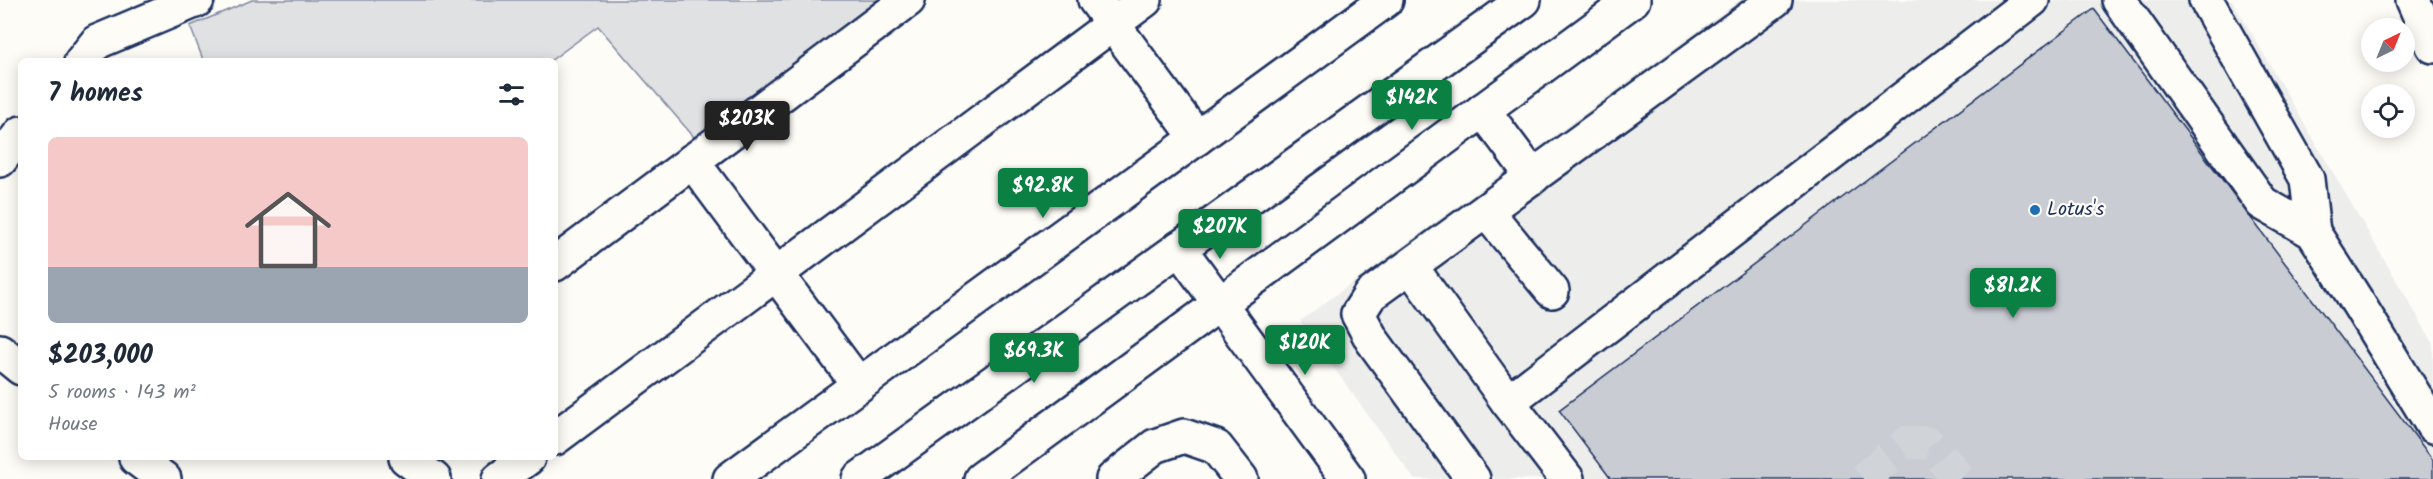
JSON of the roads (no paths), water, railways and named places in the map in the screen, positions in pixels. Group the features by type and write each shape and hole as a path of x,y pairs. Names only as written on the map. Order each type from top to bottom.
{"street":[{"path":"84,58 97,42 197,0"},
{"path":"558,262 908,0"},
{"path":"558,436 776,274 1104,12 1145,0"},
{"path":"730,479 1386,0"},
{"path":"859,479 1524,0"},
{"path":"981,479 1633,0"},
{"path":"1473,479 1372,340 1358,314 1370,295 1775,0"},
{"path":"1508,402 2032,0"},
{"path":"2120,0 2262,202 2313,232"},
{"path":"2206,0 2307,179 2313,232 2433,426"},
{"path":"2413,0 2433,46"},
{"path":"1104,12 1197,138"},
{"path":"1483,110 1533,177"},
{"path":"692,161 859,385"},
{"path":"1486,212 1552,291"},
{"path":"1179,248 1348,479"},
{"path":"1411,267 1508,402 1567,479"},
{"path":"0,351 18,366"},
{"path":"1113,479 1155,446 1184,436 1216,447 1241,479"},
{"path":"139,460 164,479"},
{"path":"409,460 434,479"},
{"path":"499,479 525,460"}],"tunnel":[{"path":"1863,479 1908,442 1928,443 1960,479"}],"place":[{"name":"Lotus's","path":"2035,210"}]}
